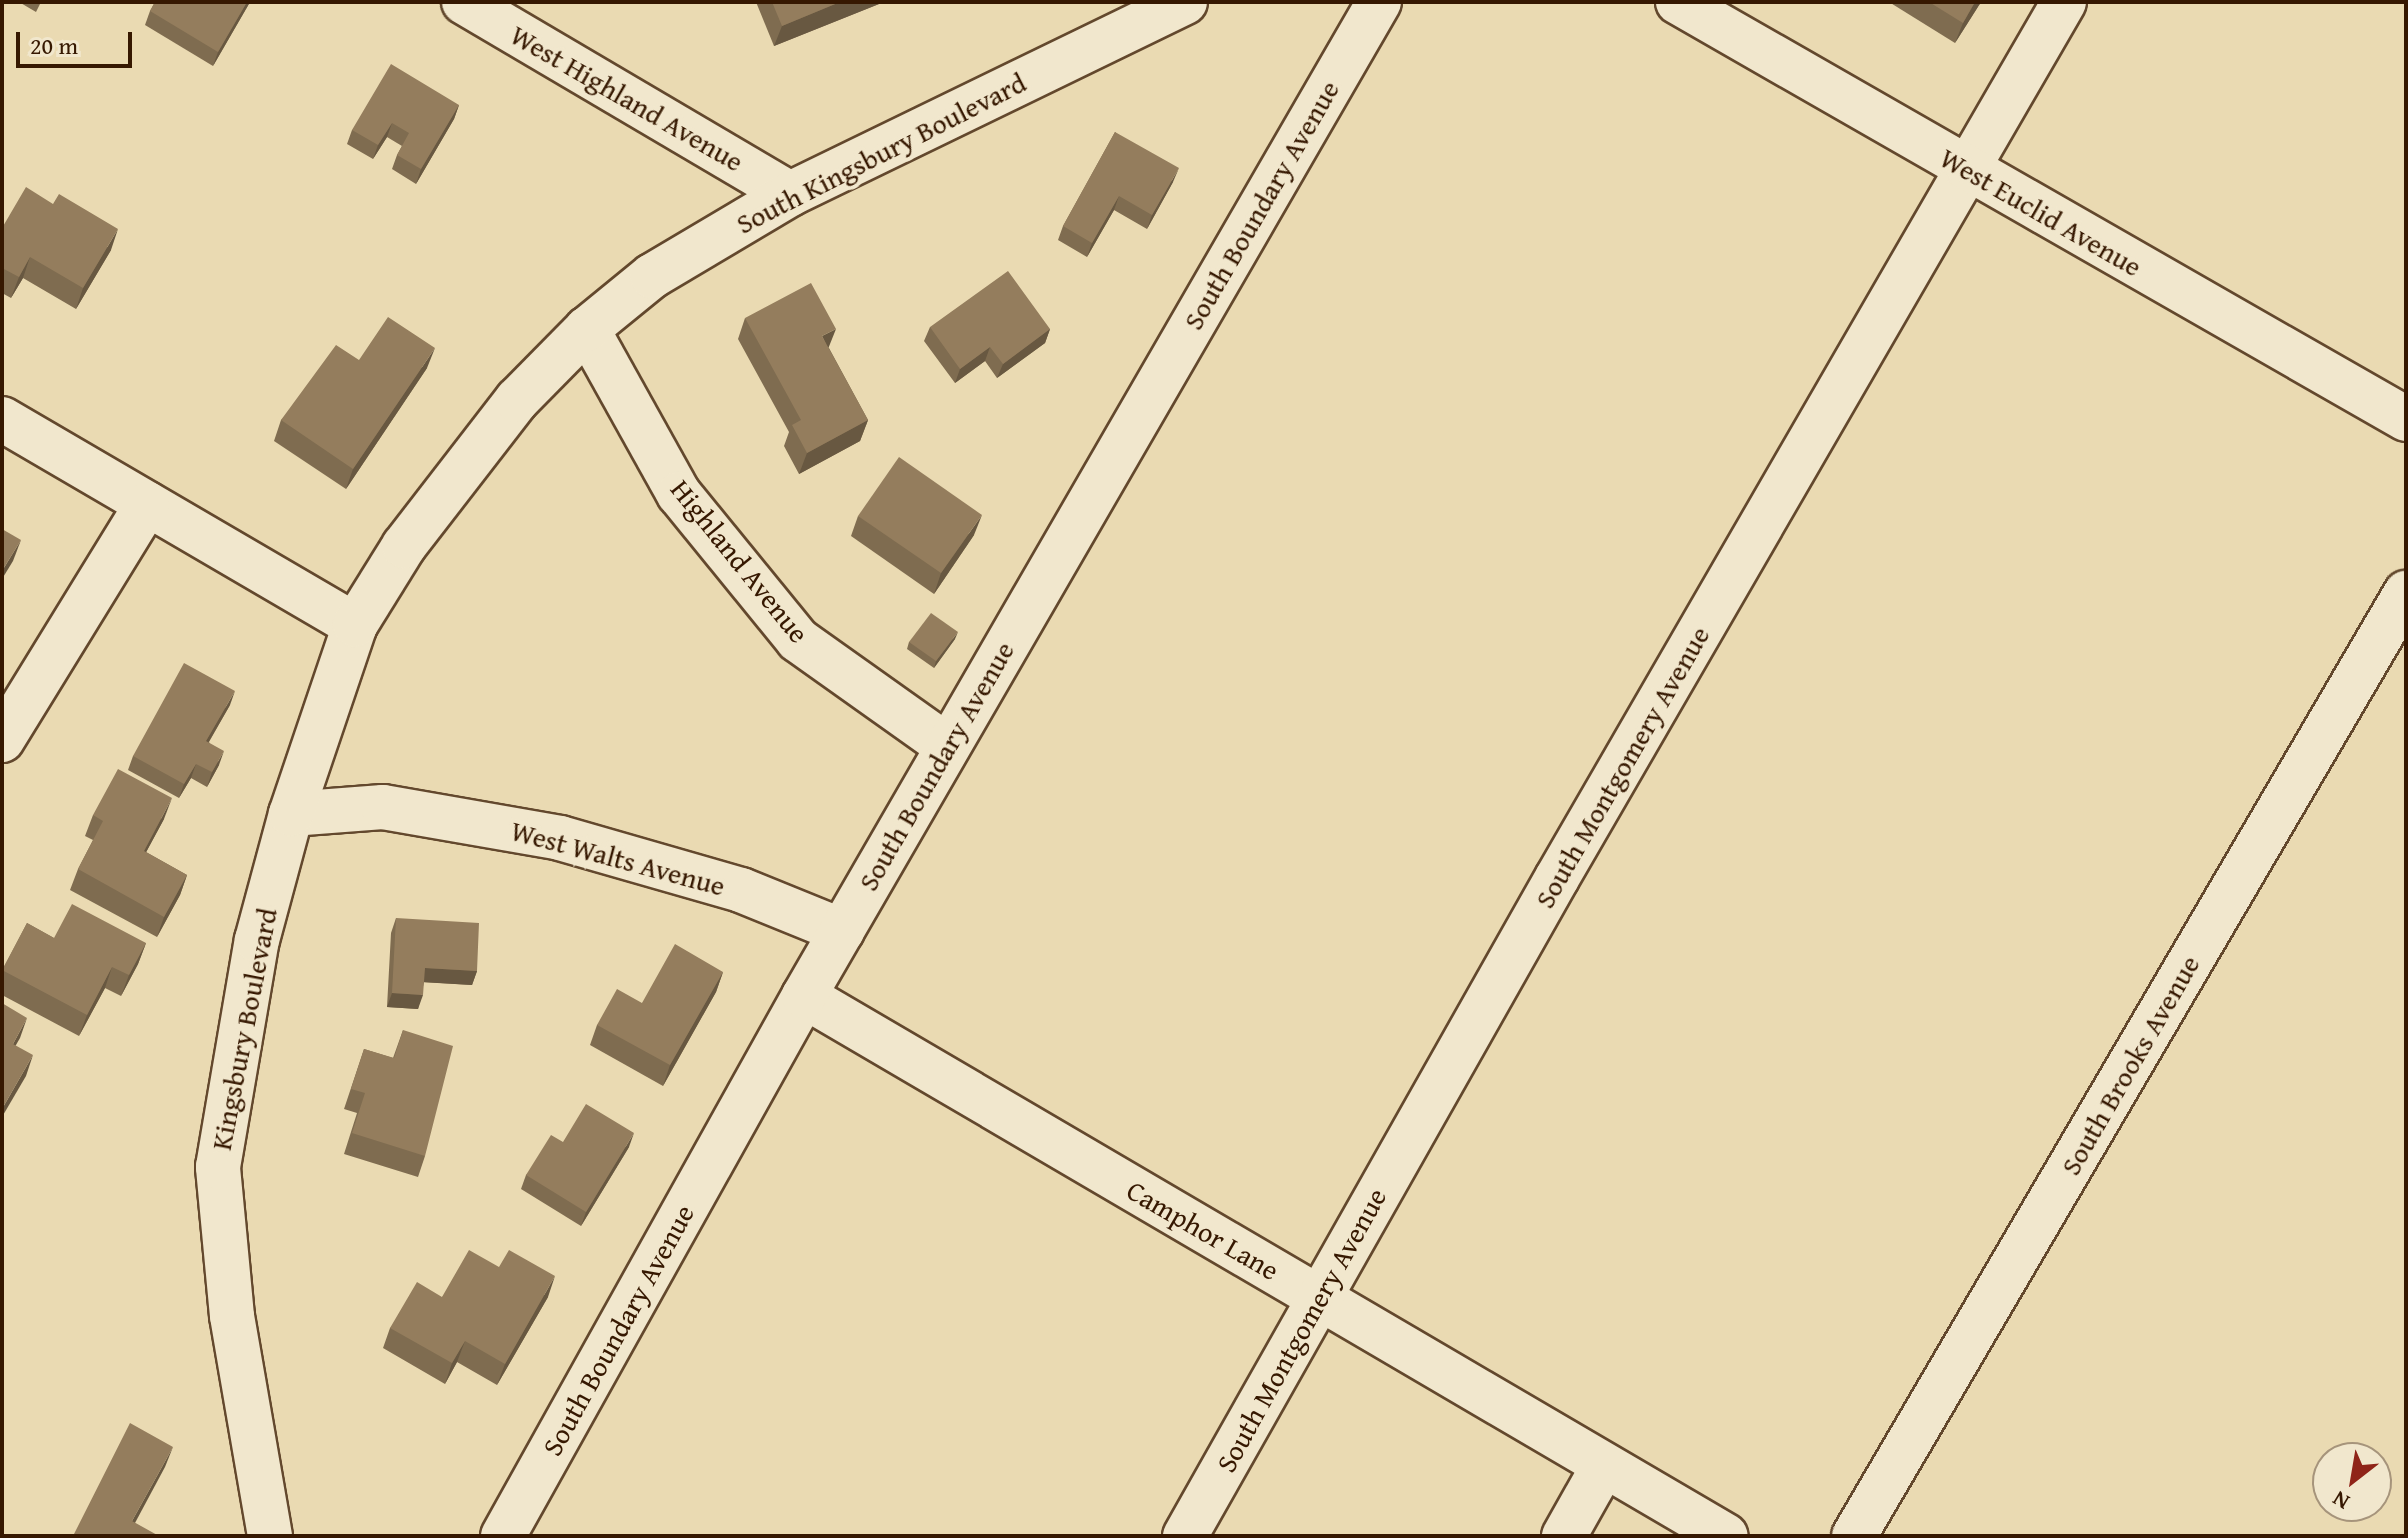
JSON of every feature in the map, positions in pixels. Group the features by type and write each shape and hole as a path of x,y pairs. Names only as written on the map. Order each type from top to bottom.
{"street":[{"name":"West Highland Avenue","path":"464,2 790,194"},
{"name":"South Kingsbury Boulevard","path":"404,546 517,400 587,329 652,276 790,194 1185,2"},
{"name":"South Boundary Avenue","path":"503,1536 804,996 1379,2"},
{"name":"West Euclid Avenue","path":"1678,2 1967,171 2406,419"},
{"name":"South Montgomery Avenue","path":"1185,1536 2064,2"},
{"name":"Highland Avenue","path":"587,329 679,494 798,640 947,746"},
{"path":"2,419 355,625"},
{"path":"2,740 147,504"},
{"name":"Kingsbury Boulevard","path":"270,1536 232,1316 218,1167 257,940 291,814 355,625 404,546"},
{"name":"South Brooks Avenue","path":"1854,1536 2406,593"},
{"name":"West Walts Avenue","path":"291,814 383,807 560,838 741,890 842,931"},
{"name":"Camphor Lane","path":"804,996 1726,1536"},
{"path":"1564,1536 1604,1465"}],"building":[{"path":"155,2 247,2 218,52 150,11"},
{"path":"772,2 840,2 782,26"},
{"path":"1929,2 1975,2 1963,23"},
{"path":"391,64 459,105 421,169 397,155 409,133 392,123 378,145 352,130"},
{"path":"1115,132 1179,168 1152,215 1119,196 1092,243 1063,226"},
{"path":"26,187 53,204 59,194 118,229 83,288 30,257 19,277 2,268 2,228"},
{"path":"1008,271 1050,329 1003,364 990,347 960,369 930,327"},
{"path":"811,283 836,329 822,336 868,420 807,453 792,425 801,420 745,318"},
{"path":"388,317 435,348 353,469 281,420 336,345 359,360"},
{"path":"899,457 982,515 941,573 858,516"},
{"path":"2,529 21,540 2,571"},
{"path":"931,613 958,632 936,661 909,642"},
{"path":"184,663 235,691 206,741 224,751 212,772 196,764 184,784 133,756"},
{"path":"118,769 172,798 144,851 187,875 164,917 78,869 103,821 93,815"},
{"path":"72,904 146,943 129,975 112,967 87,1015 2,970 27,923 54,938"},
{"path":"396,918 479,923 477,971 425,968 423,995 392,993"},
{"path":"675,944 723,972 670,1065 597,1025 617,989 642,1003"},
{"path":"2,1003 27,1018 13,1044 33,1055 2,1109"},
{"path":"403,1030 453,1046 425,1156 352,1133 365,1093 351,1089 364,1049 394,1058"},
{"path":"586,1104 634,1133 586,1212 526,1175 551,1135 563,1142"},
{"path":"469,1250 499,1267 509,1250 555,1276 505,1364 465,1341 452,1363 390,1328 417,1282 442,1297"},
{"path":"130,1423 173,1447 132,1521 159,1536 73,1536"}]}
